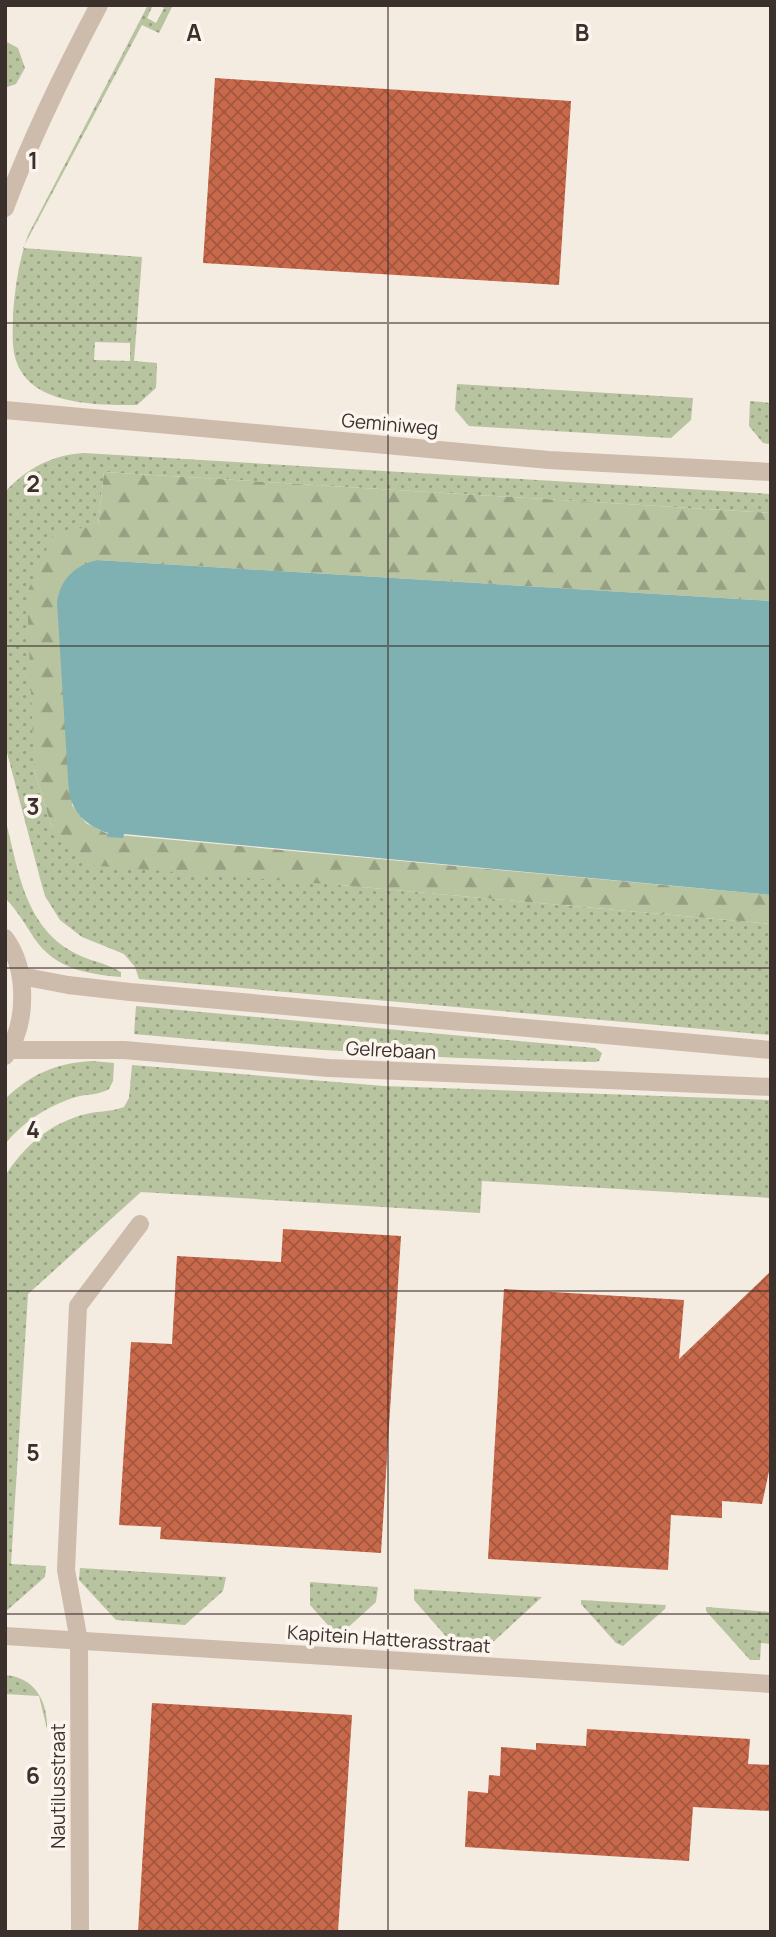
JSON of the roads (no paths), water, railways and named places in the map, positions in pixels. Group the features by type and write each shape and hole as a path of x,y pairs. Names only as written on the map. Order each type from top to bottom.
{"street":[{"path":"5,208 65,69 99,5"},
{"name":"Geminiweg","path":"5,410 549,460 771,472"},
{"path":"5,938 21,976 21,1014 7,1053"},
{"name":"Gelrebaan","path":"21,976 130,992 771,1050"},
{"name":"Gelrebaan","path":"7,1053 124,1050 329,1068 771,1087"},
{"name":"Nautilusstraat","path":"80,1932 79,1641 66,1570 78,1306 140,1224"},
{"name":"Kapitein Hatterasstraat","path":"5,1636 771,1684"}],"water":[{"path":"97,560 771,601 771,895 124,834 123,838 107,837 108,833 83,819 69,794 57,602 65,580 75,570"}]}
